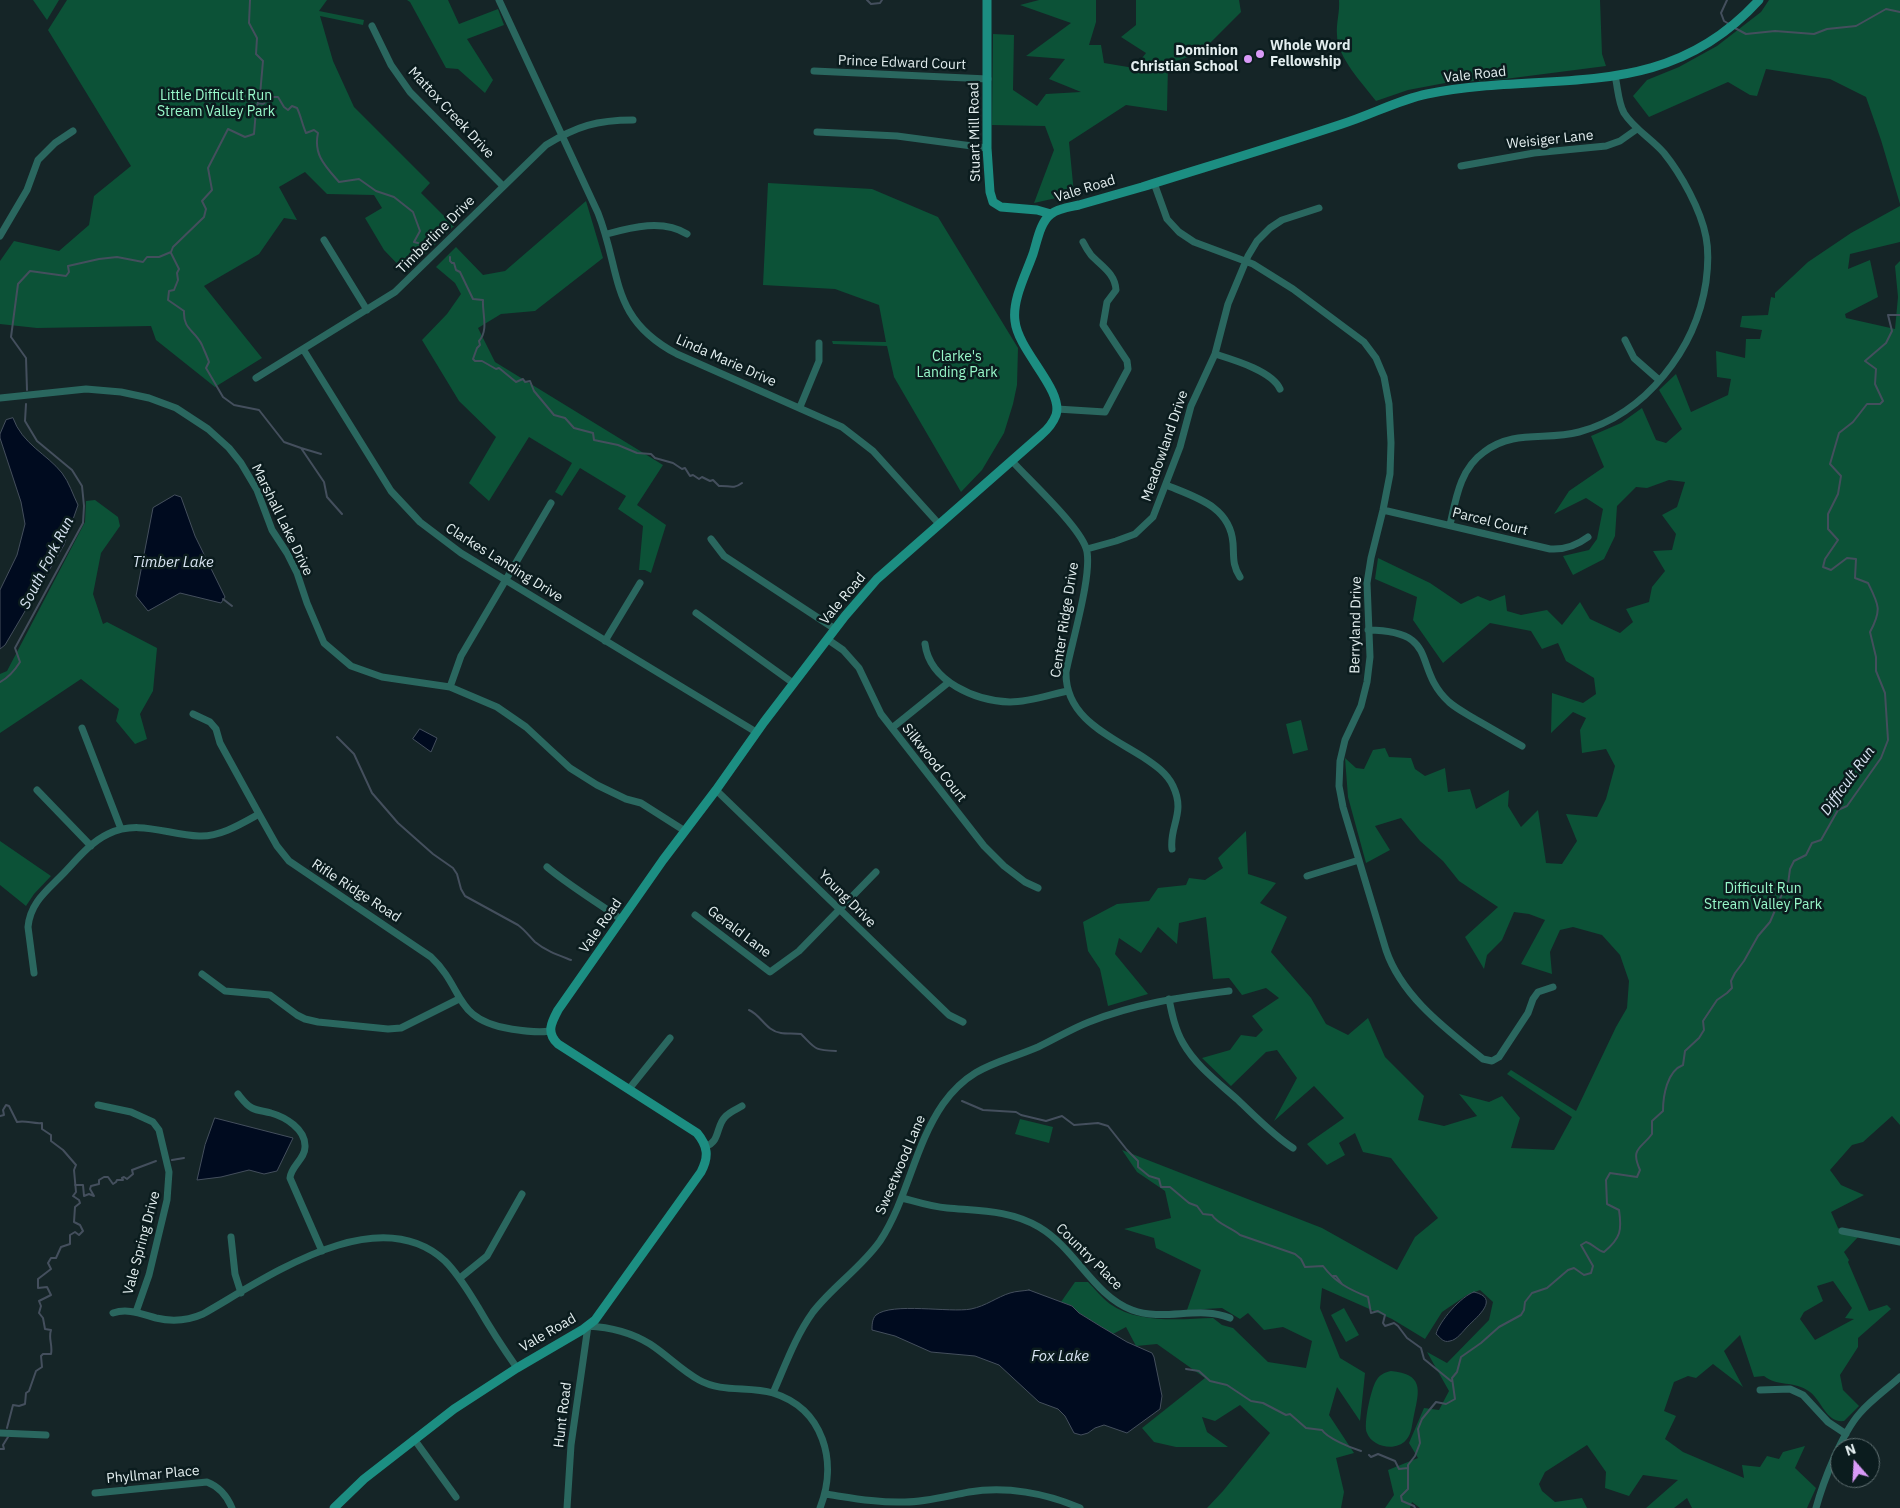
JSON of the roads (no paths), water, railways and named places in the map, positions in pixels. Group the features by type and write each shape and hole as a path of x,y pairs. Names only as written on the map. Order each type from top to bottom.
{"main road":[{"name":"Stuart Mill Road","path":"987,0 987,148 990,192 993,202 1007,209 1037,210 1051,214"},
{"name":"Vale Road","path":"550,1031 550,1024 558,1010 685,831 756,732 854,604 877,579 1012,461 1048,428 1055,418 1057,409 1052,390 1022,344 1015,322 1017,301 1041,228 1051,214 1065,208 1154,183 1345,123 1428,94 1614,76 1646,70 1690,54 1725,30 1756,3"},
{"path":"550,1031 551,1036 558,1044 697,1133 706,1146"},
{"name":"Vale Road","path":"334,1508 364,1479 473,1396 588,1326 600,1313 701,1172 706,1159 706,1146"}],"street":[{"name":"Linda Marie Drive","path":"499,0 606,234 617,285 622,299 632,316 648,334 677,354 837,424 863,442 939,524"},
{"name":"Mattox Creek Drive","path":"372,26 391,65 410,92 503,186"},
{"name":"Prince Edward Court","path":"814,71 988,78"},
{"path":"1450,525 1462,480 1471,463 1484,452 1502,442 1519,437 1570,434 1591,428 1621,414 1632,406 1669,368 1681,351 1695,322 1704,292 1708,250 1702,219 1683,182 1664,153 1638,129 1621,107 1614,76"},
{"name":"Timberline Drive","path":"256,378 367,310 408,281 538,151 575,128 609,120 633,120"},
{"name":"Weisiger Lane","path":"1462,166 1534,152 1606,146 1620,141 1638,129"},
{"path":"0,236 27,190 38,160 56,143 73,131"},
{"path":"817,132 896,136 987,148"},
{"name":"Berryland Drive","path":"1154,183 1167,219 1179,232 1194,242 1246,261 1293,289 1356,336 1379,362 1384,377 1389,404 1390,474 1367,583 1370,657 1366,688 1361,706 1342,749 1339,786 1342,807 1388,956 1398,977 1413,997 1426,1010 1483,1059 1492,1061 1499,1057 1528,1013 1533,999 1538,992 1553,987"},
{"name":"Meadowland Drive","path":"1087,549 1127,538 1142,529 1152,517 1180,447 1191,406 1215,354 1228,304 1246,261 1257,242 1270,228 1282,220 1319,208"},
{"path":"606,234 626,228 656,226 676,228 687,234"},
{"path":"324,240 367,310"},
{"path":"1057,409 1105,412 1128,368 1127,361 1104,325 1107,302 1116,290 1116,285 1106,268 1091,255 1083,242"},
{"path":"1625,340 1634,358 1659,380"},
{"path":"800,407 818,362 819,343"},
{"name":"Clarkes Landing Drive","path":"303,349 374,466 396,498 436,536 756,732"},
{"path":"1215,354 1266,375 1277,383 1280,389"},
{"name":"Marshall Lake Drive","path":"0,398 86,389 121,392 150,398 176,408 208,429 229,448 241,463 257,490 272,530 297,573 307,603 324,642 351,666 382,678 450,687 497,706 526,727 570,768 597,785 626,799 641,803 685,831"},
{"name":"Center Ridge Drive","path":"1012,461 1074,528 1087,549 1087,574 1068,662 1067,691 1075,708 1086,719 1159,768 1170,781 1177,797 1178,806 1176,825 1172,837 1172,849"},
{"path":"1166,485 1202,499 1221,513 1232,534 1234,565 1240,577"},
{"path":"450,687 461,656 551,503"},
{"name":"Parcel Court","path":"1383,510 1550,549 1558,550 1574,546 1588,537"},
{"path":"711,539 724,556 836,629"},
{"path":"605,640 640,583"},
{"path":"696,613 793,683"},
{"path":"1368,630 1394,632 1409,638 1421,649 1436,686 1449,702 1522,746"},
{"name":"Silkwood Court","path":"827,639 842,650 860,668 876,704 892,728 984,846 1004,866 1025,882 1038,888"},
{"path":"924,644 930,663 949,682 983,698 1011,702 1067,691"},
{"path":"892,728 949,682"},
{"name":"Rifle Ridge Road","path":"193,714 210,722 216,729 220,743 259,814 277,846 290,861 431,957 440,966 460,999 473,1015 486,1023 501,1027 539,1033 550,1031"},
{"path":"82,728 121,829"},
{"path":"37,790 91,846"},
{"name":"Young Drive","path":"716,790 949,1015 963,1022"},
{"path":"34,973 28,927 31,912 38,899 102,837 121,829 137,827 206,836 230,829 259,814"},
{"path":"1307,876 1359,860"},
{"path":"547,867 566,883 594,899 622,920"},
{"name":"Gerald Lane","path":"695,915 770,972 799,951 876,872"},
{"path":"202,974 225,991 270,995 305,1019 388,1029 401,1028 460,999"},
{"name":"Sweetwood Lane","path":"773,1394 793,1346 813,1312 873,1251 888,1227 902,1198 926,1133 948,1098 968,1078 990,1064 1037,1047 1088,1022 1117,1012 1169,999 1228,991"},
{"path":"1169,999 1182,1042 1192,1056 1278,1138 1293,1148"},
{"path":"629,1089 670,1038"},
{"path":"238,1094 253,1108 278,1115 290,1122 302,1135 305,1150 294,1166 290,1178 322,1251"},
{"name":"Vale Spring Drive","path":"98,1105 131,1112 153,1122 159,1130 170,1172 167,1200 148,1275 136,1312"},
{"path":"706,1146 712,1144 716,1138 724,1118 742,1106"},
{"path":"460,1278 487,1256 522,1194"},
{"name":"Country Place","path":"902,1198 947,1208 1006,1213 1027,1220 1060,1242 1105,1293 1131,1310 1156,1315 1215,1313 1230,1318"},
{"path":"1842,1231 1900,1242"},
{"path":"231,1237 235,1274 240,1293"},
{"name":"Vale Spring Drive","path":"113,1313 122,1311 136,1312 168,1320 187,1320 203,1314 298,1261 322,1251 368,1239 402,1240 422,1246 446,1262 460,1278 517,1368"},
{"path":"588,1326 620,1331 646,1342 688,1373 708,1384 726,1389 773,1394 796,1405 818,1427 827,1459 827,1484 820,1508"},
{"name":"Hunt Road","path":"567,1508 573,1431 588,1326"},
{"path":"1816,1508 1846,1434 1864,1408 1900,1377"},
{"path":"1760,1390 1790,1389 1803,1395 1828,1422 1846,1434"},
{"path":"0,1433 46,1435"},
{"path":"414,1440 456,1498"},
{"name":"Phyllmar Place","path":"94,1493 207,1482 224,1494 232,1508"},
{"path":"825,1494 866,1500 904,1502 983,1490 999,1490 1038,1495 1080,1508"}],"water":[{"path":"13,418 22,435 62,473 78,505 64,545 5,645 0,649 0,590 17,555 25,524 21,502 0,438 6,420"},
{"name":"Timber Lake","path":"175,495 181,497 195,536 225,597 221,603 180,593 148,611 136,596 153,508"},
{"path":"420,729 437,738 431,752 413,739"},
{"path":"215,1118 293,1138 277,1171 264,1174 249,1170 221,1177 197,1180 205,1145"},
{"name":"Fox Lake","path":"1029,1290 1072,1306 1079,1313 1127,1342 1152,1353 1162,1396 1160,1409 1127,1433 1104,1425 1081,1435 1074,1433 1065,1416 1058,1409 1039,1402 999,1365 975,1356 931,1352 895,1336 872,1330 876,1315 884,1311 908,1308 971,1309 1010,1293"},
{"path":"1474,1292 1486,1299 1481,1313 1455,1339 1442,1340 1436,1334 1441,1323 1457,1304"}],"waterway":[{"name":"South Fork Run","path":"27,390 26,358 11,337 18,284 30,271 66,276 69,272 68,266 117,257 143,262 147,257 159,257 171,252 173,247 204,217 206,209 202,201 212,190 208,168 228,129 245,137 254,134 263,61 256,54 257,38 249,23 250,0"},
{"path":"867,0 871,4 880,3 882,0"},
{"name":"Difficult Run","path":"1727,0 1721,13 1724,21 1729,24"},
{"name":"Difficult Run","path":"1733,27 1746,34 1775,31 1814,34 1827,29 1856,26 1886,9 1900,12"},
{"path":"258,103 263,104 272,97 278,97 288,110 292,106 297,108 306,133 314,130 318,133 317,148 319,154 325,166 339,182 359,179 376,191 394,197 413,212 420,231 414,242 418,243"},
{"path":"171,253 179,269 177,273 178,280 174,290 169,291 168,300 184,311 185,322 202,345 209,362 206,368 223,397 234,405 259,410 284,442 301,448 324,482 327,497 342,514"},
{"path":"450,257 450,261 454,263 456,270 460,272 473,299 483,300 484,332 473,359 475,361 482,361 496,369 499,368 516,382 523,379 525,382 530,381 534,391 554,415 565,418 574,428 593,433 594,440 618,445 637,453 651,454 655,458 673,463 682,469 685,468 690,476 713,480 719,486 733,487 742,483"},
{"name":"Difficult Run","path":"1415,1508 1402,1501 1401,1496 1408,1489 1408,1465 1415,1456 1420,1443 1418,1429 1422,1419 1436,1402 1446,1404 1455,1399 1452,1378 1457,1372 1461,1357 1499,1327 1521,1315 1525,1302 1532,1293 1547,1288 1568,1270 1574,1268 1584,1275 1591,1273 1593,1266 1581,1245 1586,1242 1604,1252 1617,1238 1620,1228 1619,1210 1607,1204 1606,1180 1610,1173 1637,1177 1640,1170 1636,1157 1638,1149 1652,1134 1652,1121 1663,1111 1665,1091 1670,1078 1683,1065 1685,1051 1699,1038 1704,1030 1703,1021 1717,1000 1732,988 1731,981 1735,973 1758,936 1770,922 1788,884 1790,869 1794,861 1806,855 1812,843 1821,840 1838,810 1847,806 1881,758 1888,740 1885,693 1876,671 1876,657 1870,632 1878,613 1877,602 1868,583 1855,578 1856,559 1847,558 1831,570 1823,567 1825,559 1838,540 1828,529 1828,514 1838,494 1841,476 1830,464 1839,433 1853,422 1867,404 1880,404 1883,401 1875,384 1876,369 1865,361 1886,343 1892,331 1888,315 1900,315"},
{"name":"South Fork Run","path":"0,682 11,674 20,662 15,648 83,523 82,486 72,470 37,441 25,421 26,404"},
{"path":"301,448 321,454"},
{"path":"223,599 232,606"},
{"path":"337,737 354,754 372,793 398,823 433,854 453,868 465,896 518,925 543,948 571,960"},
{"path":"749,1010 776,1032 801,1034 816,1048 836,1051"},
{"path":"962,1101 983,1110 1016,1112 1046,1121 1062,1116 1074,1125 1098,1123 1108,1126 1138,1161 1138,1167 1149,1176 1159,1179 1161,1187 1170,1187 1189,1203 1197,1206 1203,1214 1212,1215 1217,1221 1240,1235 1295,1254 1301,1259 1305,1267 1323,1266 1342,1284 1368,1297 1371,1313 1378,1311 1385,1315 1383,1323 1385,1326 1394,1323 1398,1326 1407,1338 1421,1348 1424,1359 1451,1381"},
{"path":"0,1116 4,1115 3,1110 6,1105 9,1106 17,1122 42,1123 42,1129 51,1135 51,1141 63,1150 76,1165 74,1170 76,1192 73,1196 80,1203 75,1207 74,1222 80,1225 83,1231 79,1235 75,1232 70,1235 70,1244 61,1247 56,1258 51,1258 48,1263 51,1269 38,1279 38,1288 47,1287 51,1295 39,1301 41,1306 39,1313 43,1318 45,1329 51,1330 51,1354 43,1354 41,1356 42,1367 36,1371 29,1391 26,1393 25,1404 13,1405 7,1428"},
{"path":"172,1160 184,1158"},
{"path":"75,1185 83,1185 84,1196 89,1194 94,1196 90,1189 91,1186 99,1184 99,1180 104,1177 108,1177 113,1184 117,1180 123,1180 122,1178 124,1177 127,1179 133,1174 132,1170 156,1161"},
{"path":"1333,1276 1336,1276 1342,1284"},
{"path":"1186,1369 1199,1371 1210,1381 1227,1385 1251,1401 1263,1403 1286,1415 1290,1414 1306,1428 1322,1430 1334,1439 1361,1451"},
{"path":"0,1449 4,1449 3,1445 8,1437"},
{"path":"1369,1455 1371,1457 1378,1454 1395,1461 1399,1469 1408,1468"}],"place":[{"name":"Whole Word Fellowship","path":"1260,54"},
{"name":"Dominion Christian School","path":"1248,59"}],"park label":[{"name":"Little Difficult Run Stream Valley Park","path":"216,104"},
{"name":"Clarke's Landing Park","path":"957,366"},
{"name":"Difficult Run Stream Valley Park","path":"1763,898"}]}
